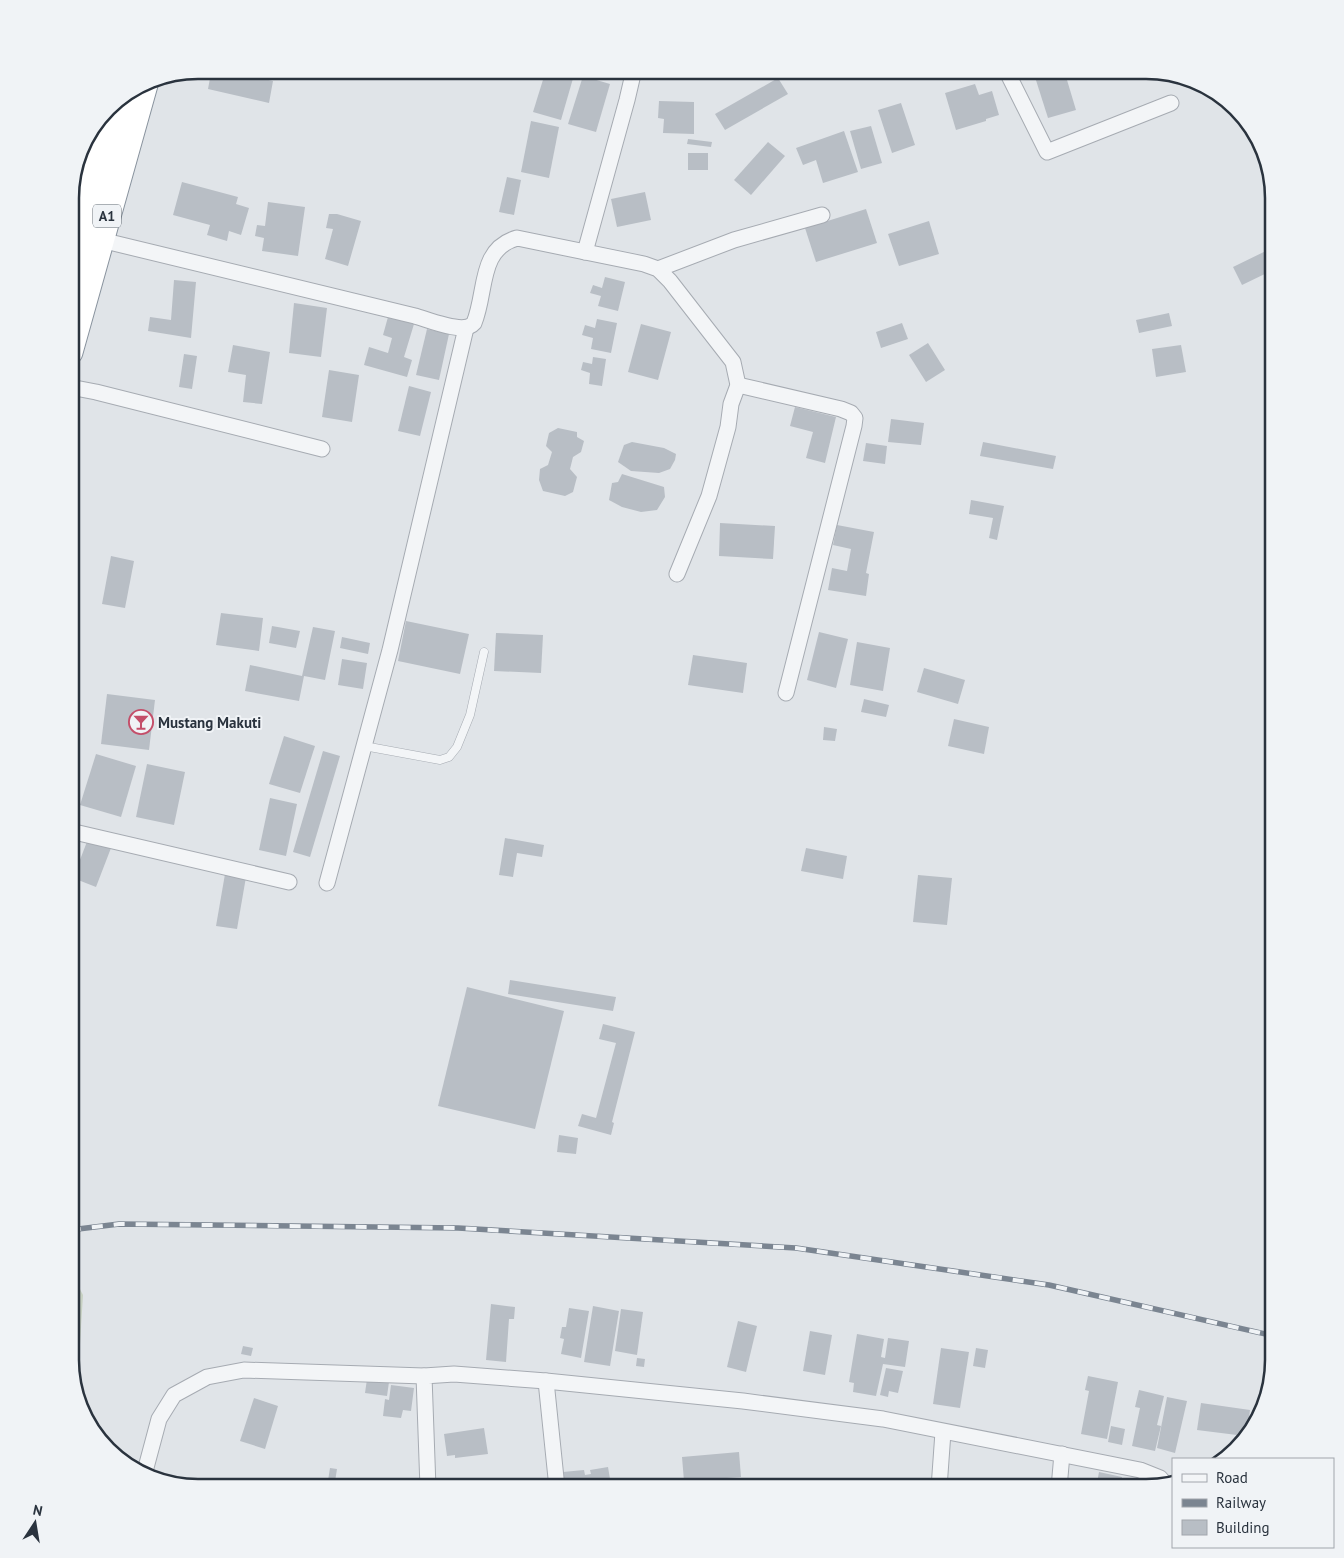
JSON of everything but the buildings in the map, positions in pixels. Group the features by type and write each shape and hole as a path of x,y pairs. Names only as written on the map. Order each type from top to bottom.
{"highway":[{"name":"A1","path":"79,319 143,92"},
{"name":"A1","path":"79,252 117,111"},
{"name":"A1","path":"81,176 85,160"}],"street":[{"path":"585,252 632,79"},
{"path":"1011,79 1048,152 1171,103"},
{"path":"658,269 734,240 822,215"},
{"path":"101,240 460,328 472,326 476,317 491,256 506,241 517,238 644,264 658,269 670,281 733,362 738,385 731,404 728,427 709,496 677,574"},
{"path":"327,884 390,650 466,328"},
{"path":"738,385 841,409 851,413 855,418 786,693"},
{"path":"79,389 322,449"},
{"path":"79,833 290,882"},
{"path":"146,1467 159,1419 174,1396 207,1378 244,1370 424,1376 454,1374 546,1381 743,1401 883,1419 1140,1470 1160,1478"},
{"path":"424,1376 428,1479"},
{"path":"546,1381 556,1479"},
{"path":"939,1479 943,1432"},
{"path":"1060,1479 1062,1454"}],"lane":[{"path":"364,746 440,760 450,757 457,747 470,715 484,652"}],"green space":[{"path":"79,1287 83,1295 79,1360"}],"railway":[{"path":"79,1229 119,1224 458,1228 796,1248 1049,1285 1265,1334"}],"place":[{"name":"Mustang Makuti","path":"141,722"}]}
